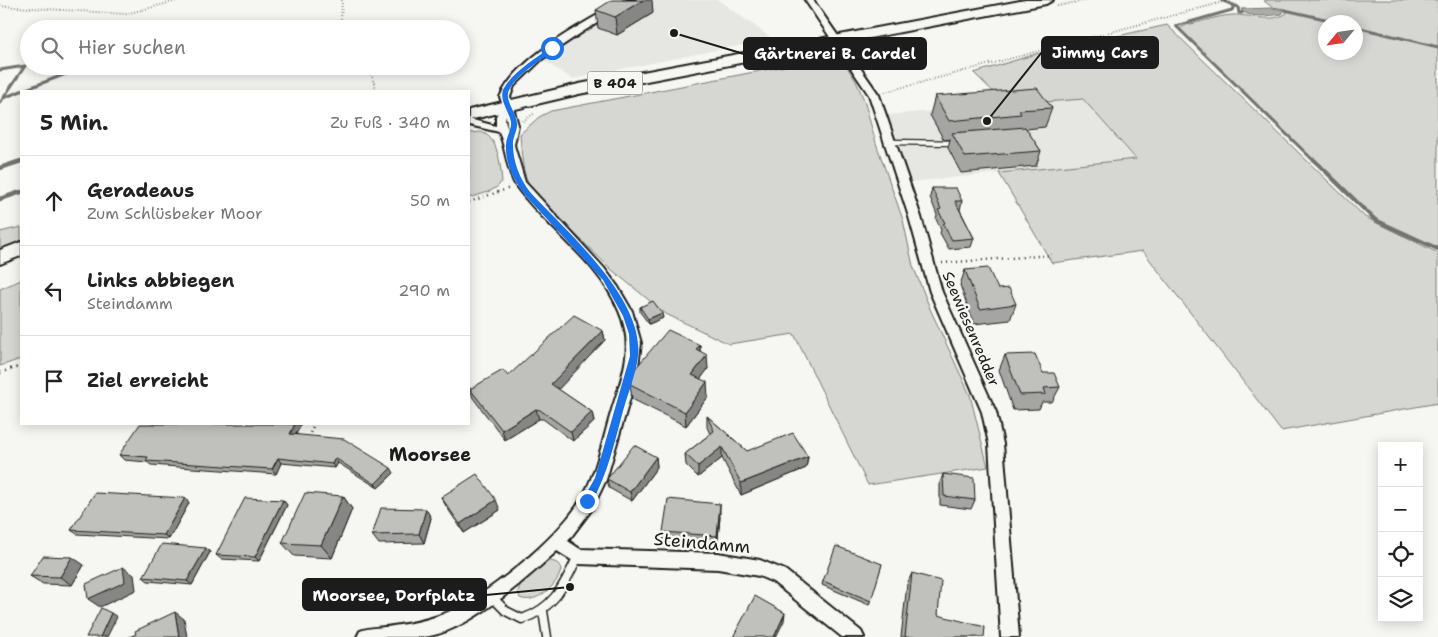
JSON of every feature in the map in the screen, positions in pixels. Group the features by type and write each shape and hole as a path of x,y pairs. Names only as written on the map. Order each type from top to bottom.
{"main road":[{"name":"B 404","path":"470,114 579,89 1046,0"},
{"path":"0,257 20,249"}],"street":[{"path":"509,145 514,123 512,112 505,97 506,90 523,71 541,56 603,15 631,0"},
{"name":"Seewiesenredder","path":"812,4 874,95 918,226 936,292 989,412 996,444 1010,637"},
{"path":"366,637 411,633 440,625 466,614 492,597 556,542 580,516 599,479 634,356 633,334 627,316 606,279 520,183 514,169 509,145 502,130 500,114 508,105"},
{"path":"470,122 502,130"},
{"path":"556,542 578,556"},
{"name":"Steindamm","path":"578,556 718,561 760,568 779,576 855,637"}],"lane":[{"path":"890,142 919,142 934,145 962,143"},
{"path":"492,597 506,611 522,619 535,616 558,596 578,556"},
{"path":"543,611 547,637"}],"path":[{"path":"0,6 126,14 180,0"},
{"path":"342,0 342,20"},
{"path":"874,95 1230,0"},
{"path":"371,75 377,90"},
{"path":"470,202 520,183"},
{"path":"928,264 1052,255"},
{"path":"0,373 20,366"},
{"path":"306,441 314,425"}],"shaded area":[{"path":"640,0 718,0 773,39 572,79 543,60 592,26"},
{"path":"1438,0 1438,249 1375,220 1179,29 1186,25 1226,16 1239,15 1274,18 1287,13 1286,9 1272,7 1264,1"},
{"path":"1273,8 1285,10 1282,14 1266,16 1250,15 1241,11 1243,11 1241,9"},
{"path":"1167,25 1365,217 1438,253 1438,403 1281,431 1143,251 1052,263 999,173 1136,159 1083,99 1007,105 974,73 1036,54"},
{"path":"838,56 856,81 864,100 876,143 903,220 913,266 931,311 970,395 988,467 868,485 794,334 729,344 666,314 612,270 535,195 527,180 523,166 520,134 539,117 551,111"},
{"path":"1083,99 1136,160 908,182 886,115"},
{"path":"481,132 492,140 499,160 502,181 496,188 470,198 470,133"},
{"path":"20,227 20,242 0,249 0,232"},
{"path":"20,280 20,359 0,366 0,289"},
{"path":"550,561 557,563 561,569 556,581 539,596 532,599 520,598 518,592 522,582 535,569"}],"building":[{"path":"612,0 643,0 615,17 596,10"},
{"path":"1037,88 1052,108 1019,110 1021,114 949,121 935,96"},
{"path":"1025,127 1041,151 965,157 952,133"},
{"path":"932,188 956,188 962,201 955,201 974,238 952,240 943,224 945,223 938,210 941,209"},
{"path":"988,268 998,289 1009,288 1016,304 980,309 965,270"},
{"path":"653,301 662,313 648,319 640,307"},
{"path":"574,315 603,331 551,384 592,412 571,432 536,409 502,430 470,389 503,370 508,376"},
{"path":"668,330 700,345 696,349 707,355 692,375 707,382 685,412 630,384 634,370"},
{"path":"1035,354 1043,373 1054,373 1060,387 1044,388 1046,394 1020,395 1005,355"},
{"path":"707,416 747,451 793,433 808,457 741,483 722,447 698,466 685,454 714,431"},
{"path":"139,425 294,425 290,434 344,439 391,468 375,484 335,458 332,464 278,458 272,469 146,461 148,457 119,455"},
{"path":"634,445 656,457 630,492 607,479"},
{"path":"477,474 496,500 460,524 441,497"},
{"path":"943,474 974,478 975,500 944,496"},
{"path":"95,493 185,498 164,535 71,530"},
{"path":"305,493 343,496 321,545 282,543"},
{"path":"245,498 283,500 255,557 216,555"},
{"path":"668,499 720,504 717,536 663,532"},
{"path":"381,508 426,509 419,534 372,535"},
{"path":"162,544 206,548 187,581 143,577"},
{"path":"836,546 882,564 871,601 823,581"},
{"path":"43,556 72,557 60,577 30,576"},
{"path":"123,567 125,582 88,599 86,584"},
{"path":"912,573 941,581 938,615 985,627 984,637 905,637"},
{"path":"755,596 785,613 774,637 733,637"},
{"path":"101,608 111,613 100,637 86,637"},
{"path":"175,612 179,637 129,637 136,634 135,631"}],"waterway":[{"path":"1221,0 1238,7 1239,13 1242,13"},
{"path":"1234,6 1232,10 1176,26 1315,162"},
{"path":"1285,10 1318,17"},
{"path":"1363,29 1438,47"},
{"path":"0,70 20,67"},
{"path":"4,98 20,73"},
{"path":"24,90 63,75"},
{"path":"4,98 20,92"},
{"path":"0,103 4,98"},
{"path":"1314,160 1375,220 1438,249"},
{"path":"0,168 20,161"},
{"path":"0,199 20,192"}],"place":[{"name":"Gärtnerei B. Cardel","path":"674,33"},
{"name":"Jimmy Cars","path":"987,121"},
{"name":"Moorsee, Dorfplatz","path":"570,587"}],"district":[{"name":"Moorsee","path":"430,455"}],"route":[{"path":"552,48 523,71 506,90 505,97 512,112 514,123 509,145 514,169 527,194 606,279 617,295 633,334 634,356 599,479 587,501"}]}
